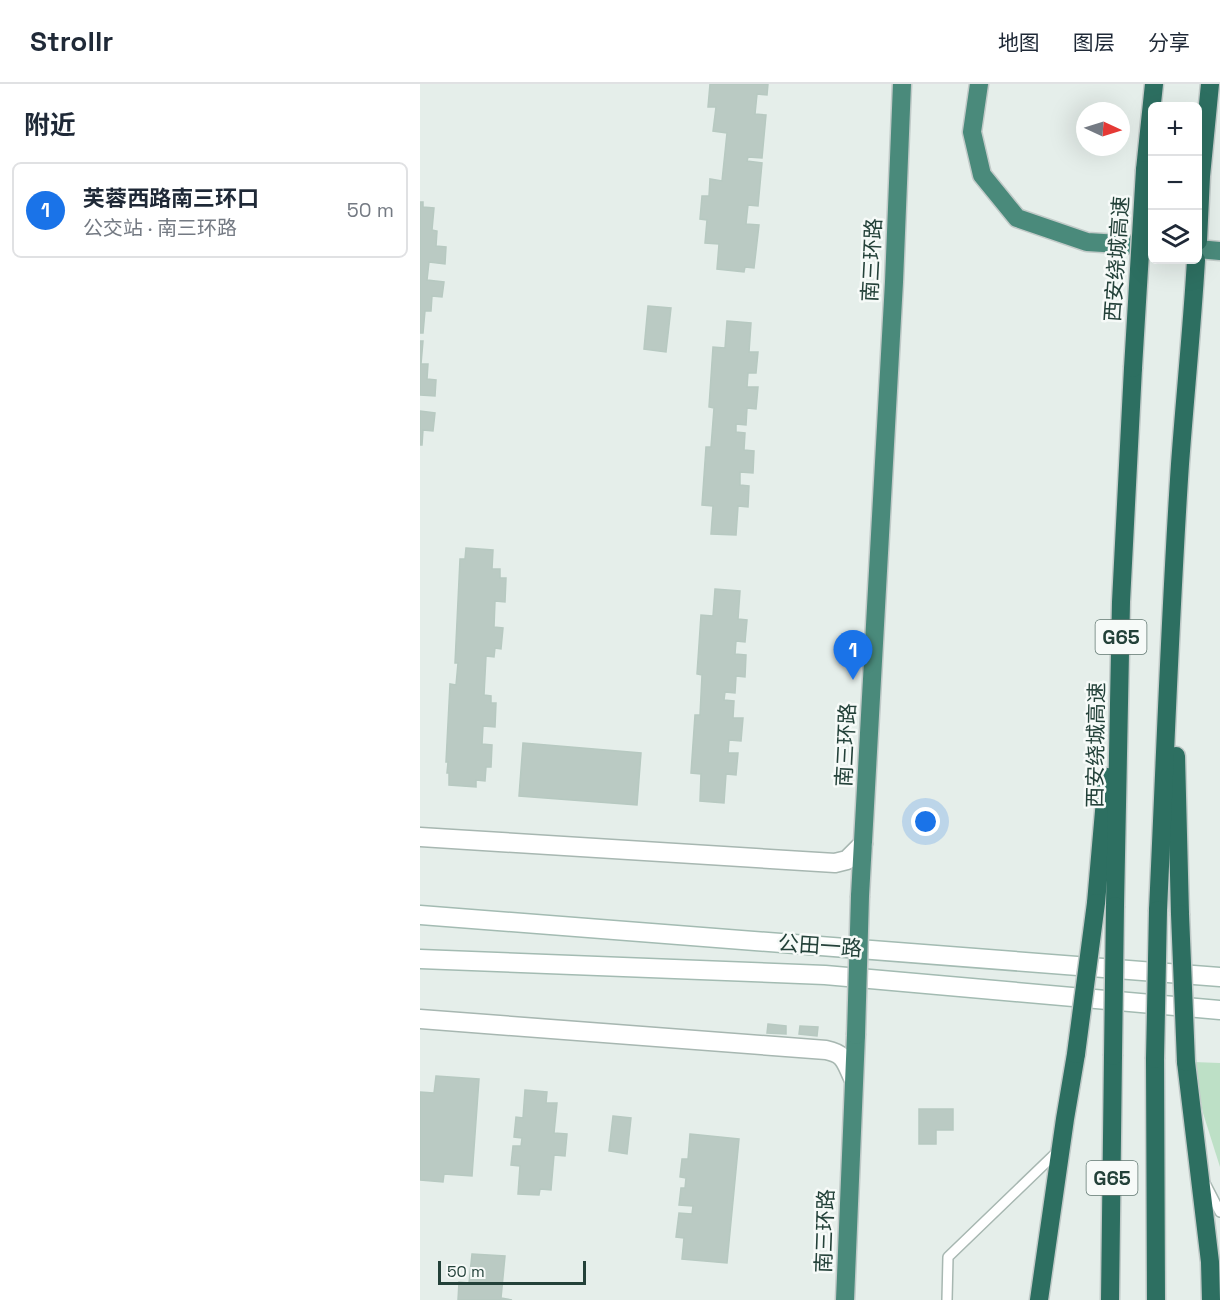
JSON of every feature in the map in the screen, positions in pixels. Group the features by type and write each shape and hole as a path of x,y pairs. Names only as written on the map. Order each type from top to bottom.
{"highway":[{"name":"南三环路","path":"845,1300 860,896 894,282 902,84"},
{"path":"900,135 912,84"},
{"path":"979,84 972,132 982,175 1017,218 1087,242 1148,246"},
{"name":"西安绕城高速","path":"1110,1300 1121,602 1132,368 1145,170 1154,84"},
{"path":"1199,210 1210,84"},
{"path":"1202,249 1220,251"},
{"name":"G65","path":"1155,1300 1155,1059 1158,910 1180,462 1196,264"},
{"path":"1172,601 1186,1062 1210,1262 1211,1300"},
{"path":"1039,1300 1096,903 1121,602"}],"main road":[{"path":"420,837 835,863 847,860 863,844"},
{"name":"公田一路","path":"420,915 1220,977"},
{"name":"公田一路","path":"420,959 825,975 1220,1010"},
{"path":"420,1019 826,1050 838,1052 853,1078"}],"lane":[{"path":"947,1300 948,1257 1061,1149"},
{"path":"1199,1171 1220,1212"}],"green space":[{"path":"1193,1062 1220,1063 1220,1167 1203,1113"}],"building":[{"path":"710,84 768,84 767,95 757,94 755,114 766,115 762,158 748,157 747,161 762,163 758,206 748,205 746,224 759,225 754,268 745,267 744,272 717,269 719,244 705,243 707,220 700,219 702,196 709,196 710,179 722,181 727,133 713,131 716,107 708,107"},
{"path":"420,202 423,202 423,207 434,208 432,230 437,231 436,246 446,247 445,264 429,262 427,280 444,282 442,297 432,296 431,311 425,311 423,333 420,333"},
{"path":"648,306 671,308 666,352 644,349"},
{"path":"727,321 751,323 749,352 758,352 756,373 748,373 747,387 758,387 756,409 747,408 746,425 736,424 736,432 745,433 744,450 754,451 753,473 740,472 740,485 749,486 748,507 738,506 736,535 711,534 713,506 702,505 706,447 711,447 714,408 709,407 713,347 725,348"},
{"path":"420,341 423,341 421,364 428,364 427,379 436,380 435,396 420,395"},
{"path":"420,411 435,413 433,431 423,430 422,445 420,445"},
{"path":"466,548 493,550 492,569 500,569 500,578 506,578 505,602 495,601 494,627 503,628 501,649 495,648 494,657 486,656 484,695 491,696 491,703 496,703 495,727 483,726 482,744 492,745 491,767 486,767 485,781 476,780 476,787 449,785 448,762 446,762 450,684 456,685 458,663 455,663 460,559 465,559"},
{"path":"715,589 740,591 738,619 747,620 745,642 736,641 735,654 746,655 745,677 736,676 735,693 725,692 724,700 734,701 733,718 743,718 741,741 729,740 728,753 738,753 736,775 726,774 724,803 700,801 701,774 691,773 695,715 700,715 702,675 697,674 701,615 713,616"},
{"path":"523,743 641,753 637,805 519,796"},
{"path":"768,1024 786,1026 786,1034 767,1033"},
{"path":"800,1026 818,1027 817,1036 799,1034"},
{"path":"436,1076 479,1079 472,1176 444,1174 443,1182 420,1180 420,1092 434,1093"},
{"path":"525,1090 547,1092 546,1103 557,1103 554,1133 567,1134 565,1156 554,1155 551,1190 540,1189 539,1195 518,1194 520,1166 511,1165 513,1146 521,1146 522,1138 514,1137 516,1117 523,1118"},
{"path":"919,1109 953,1109 953,1130 936,1130 936,1144 919,1144"},
{"path":"613,1116 631,1118 627,1154 609,1151"},
{"path":"690,1134 739,1139 727,1263 682,1259 684,1238 676,1237 679,1213 692,1214 693,1206 679,1205 681,1188 685,1188 686,1178 680,1177 682,1159 688,1159"},
{"path":"472,1254 505,1256 501,1298 512,1300 458,1300 459,1282 469,1283"}],"place":[{"name":"芙蓉西路南三环口","path":"853,680"}]}
